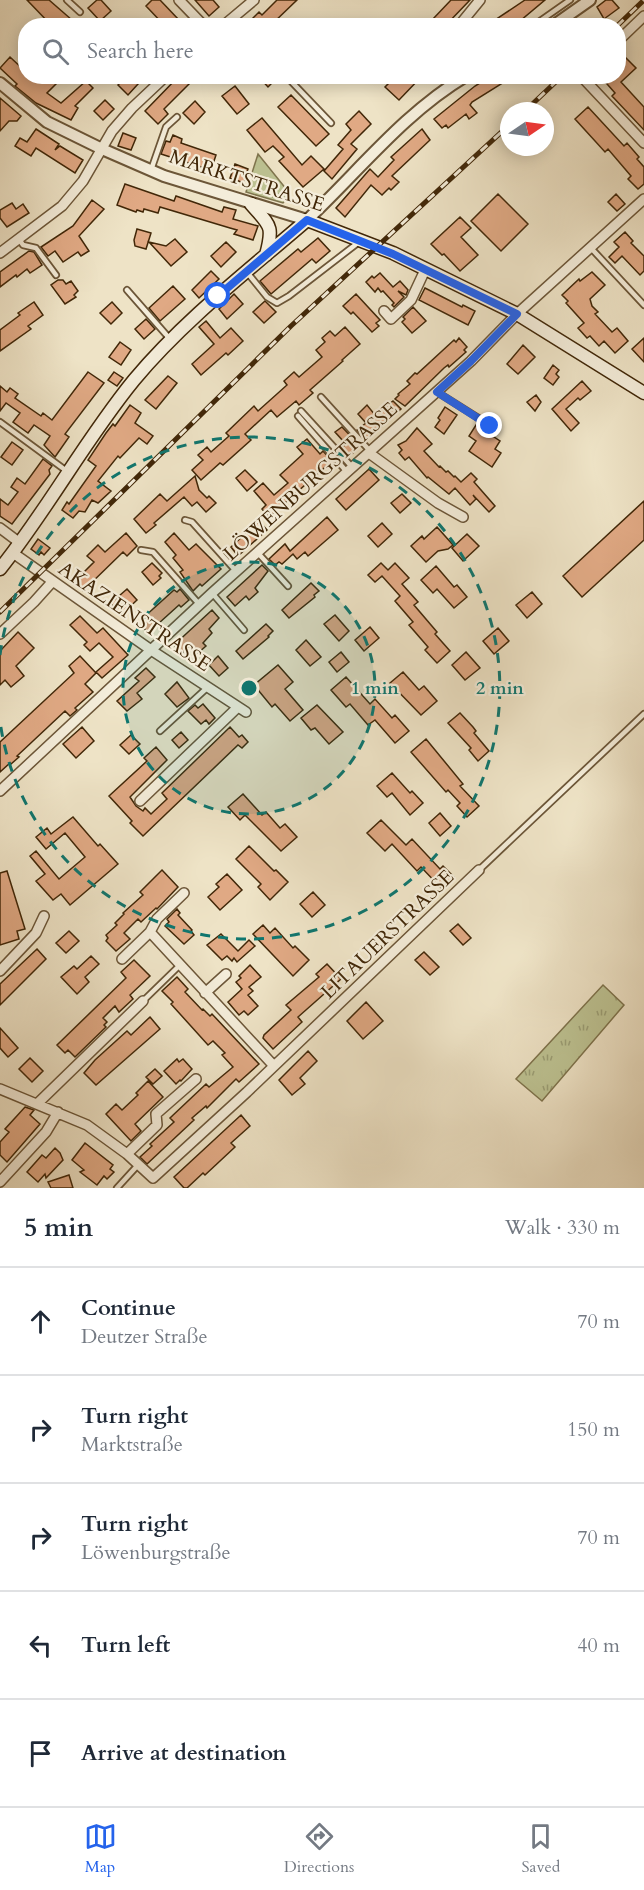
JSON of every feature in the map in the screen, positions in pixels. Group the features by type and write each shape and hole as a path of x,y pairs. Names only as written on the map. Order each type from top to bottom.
{"main road":[{"path":"251,204 270,229 271,236 266,255"},
{"name":"MARKTSTRASSE","path":"307,220 361,240 517,314 644,393"},
{"path":"0,569 17,548 117,402 141,372 246,272 307,220"}],"street":[{"path":"179,0 196,18"},
{"path":"235,18 254,0"},
{"path":"465,18 480,0"},
{"path":"564,18 590,0"},
{"path":"626,33 644,16"},
{"path":"0,253 62,206 83,181 112,131 158,84"},
{"path":"307,220 387,138 455,84"},
{"path":"589,84 644,143"},
{"name":"MARKTSTRASSE","path":"1,85 47,123 102,149 150,170 307,220"},
{"name":"LÖWENBURGSTRASSE","path":"0,791 212,592 437,392 517,314 644,199"},
{"path":"384,311 391,319 411,300 425,270"},
{"path":"370,452 438,503 463,517"},
{"name":"AKAZIENSTRASSE","path":"0,528 52,582 242,710 140,801"},
{"path":"0,634 52,582"},
{"name":"LITAUERSTRASSE","path":"138,1165 153,1178 479,870"},
{"path":"122,959 150,932 157,919 184,893"},
{"path":"0,971 36,933 44,916"},
{"path":"150,932 274,1066"},
{"path":"205,993 226,974"},
{"path":"38,1103 143,1001"},
{"path":"127,1154 157,1125 156,1114 196,1079"},
{"path":"0,1089 87,1125 127,1154 138,1165"},
{"path":"0,1182 46,1132 58,1112"}],"lane":[{"path":"67,0 80,12"},
{"path":"544,18 570,0"},
{"path":"294,84 331,123"},
{"path":"150,170 166,127 177,117"},
{"path":"19,239 22,245 36,248 56,275"},
{"path":"246,272 267,297 277,303 289,297 361,240"},
{"path":"590,247 644,305"},
{"path":"127,290 171,341"},
{"path":"437,392 490,426"},
{"path":"321,397 370,452"},
{"path":"300,413 350,470"},
{"path":"0,422 68,472"},
{"path":"185,520 192,522 236,571"},
{"path":"141,550 153,552 199,604"},
{"path":"257,552 288,586"},
{"path":"212,592 244,630"},
{"path":"160,731 208,687"},
{"name":"LITAUERSTRASSE","path":"479,870 644,714"},
{"path":"143,1001 180,965"},
{"path":"117,1188 138,1165"}],"green space":[{"path":"258,154 287,190 287,198 283,203 246,192"},
{"path":"603,985 624,1005 542,1101 516,1079"}],"building":[{"path":"27,0 49,0 70,18 44,18"},
{"path":"97,0 101,0 111,11 103,18 97,18 88,8"},
{"path":"152,0 160,0 177,18 157,18 146,6"},
{"path":"195,0 213,0 219,7 209,16"},
{"path":"277,0 297,0 278,18 253,18 259,12 262,15"},
{"path":"451,0 470,0 453,18 434,18"},
{"path":"525,0 545,0 524,18 498,18"},
{"path":"606,0 612,0 619,8 603,18 597,7"},
{"path":"10,57 18,64 18,84 56,84 47,93 61,103 83,84 89,84 93,88 75,106 78,108 71,120 36,103 15,86 17,84 0,68"},
{"path":"626,58 636,68 626,77"},
{"path":"119,84 138,84 128,95"},
{"path":"171,84 189,84 164,109 168,114 158,124 145,111"},
{"path":"388,84 414,84 399,100 385,87"},
{"path":"501,84 472,102 470,105 477,113 469,119 466,114 448,128 446,125 442,128 434,119 475,86"},
{"path":"607,84 623,84 644,107 644,130 612,96 615,93"},
{"path":"235,86 249,104 237,114 222,96"},
{"path":"291,95 329,134 316,146 278,107"},
{"path":"0,98 21,116 17,121 9,121 0,131"},
{"path":"105,100 114,109 103,120 94,111"},
{"path":"195,101 205,112 194,124 183,113"},
{"path":"588,107 624,146 627,143 639,157 637,159 644,167 644,184 638,189 628,179 631,176 608,149 605,152 575,119"},
{"path":"359,111 371,124 351,144 357,149 332,179 324,171 343,149 338,145 351,130 346,124"},
{"path":"262,118 302,165 311,156 324,169 303,187 279,161 284,157 273,146 265,152 247,130"},
{"path":"36,129 59,144 55,150 60,146 83,160 75,173 36,148 31,156 15,146 20,138 27,142"},
{"path":"422,129 430,140 392,176 399,182 382,195 371,185 345,217 336,208 370,169 378,177 394,160 391,157"},
{"path":"123,133 136,138 131,150 118,146"},
{"path":"173,135 182,139 181,143 216,155 211,170 161,154 166,141 170,142"},
{"path":"235,164 248,169 244,183 230,178"},
{"path":"125,184 174,201 176,196 222,212 224,207 236,210 233,219 258,226 253,240 234,234 237,230 160,207 158,213 144,209 143,212 137,210 136,212 117,205"},
{"path":"498,194 528,224 501,251 471,221"},
{"path":"616,194 625,204 617,211 608,202"},
{"path":"92,200 104,209 79,236 89,251 81,256 78,252 63,262 55,251 48,256 41,247 73,226"},
{"path":"12,203 16,209 23,204 29,213 7,227 0,218 0,210"},
{"path":"460,217 471,228 461,237 478,255 460,271 431,244"},
{"path":"137,229 151,233 146,249 135,246"},
{"path":"625,232 633,241 631,243 644,256 644,271 640,275 622,256 615,263 609,257 619,247 614,242"},
{"path":"318,238 330,251 316,263 312,259 271,294 260,281 298,249 301,252"},
{"path":"175,239 187,252 171,266 149,242 166,246"},
{"path":"226,242 236,252 221,267 211,256"},
{"path":"29,251 34,252 42,265 30,273 27,269 0,287 0,272"},
{"path":"211,271 219,279 199,298 192,290"},
{"path":"592,272 605,285 590,299 592,306 598,312 595,314 612,332 617,328 628,341 615,353 604,341 599,346 590,336 587,338 578,328 584,323 562,295 579,279 580,281"},
{"path":"380,273 393,287 400,281 408,290 406,295 398,291 404,297 394,307 392,305 394,303 383,291 381,292 378,288 375,292 366,282 372,276 374,278"},
{"path":"58,280 63,280 66,284 71,281 78,291 74,295 76,297 65,304 51,285"},
{"path":"173,286 185,299 160,321 149,308"},
{"path":"425,288 475,311 468,325 419,300"},
{"path":"234,294 243,304 227,319 219,309"},
{"path":"356,294 380,320 376,323 379,326 372,332 353,312 351,314 343,306"},
{"path":"265,301 276,312 264,323 253,312"},
{"path":"34,302 43,315 28,326 31,329 0,351 0,330"},
{"path":"112,302 122,313 111,324 100,313"},
{"path":"413,307 426,321 412,333 402,322 405,319 403,317"},
{"path":"146,319 155,329 144,339 135,329"},
{"path":"206,321 220,338 231,328 243,341 201,375 192,364 214,344 199,327"},
{"path":"345,327 360,344 310,390 313,393 299,405 296,401 277,417 271,410 245,434 251,440 223,465 220,463 201,480 192,470 203,460 198,455 207,447 211,452 229,436 226,433 254,406 258,411 287,385 284,381 294,372 299,377 322,357 316,350 325,342 322,338 330,331 335,336"},
{"path":"459,338 467,347 464,350 466,352 449,367 448,365 444,368 405,406 395,399 410,384 407,381 415,373 417,374"},
{"path":"644,338 644,362 632,349"},
{"path":"120,342 131,350 121,365 109,357"},
{"path":"523,345 535,357 518,374 507,364"},
{"path":"553,365 559,370 556,374 559,377 553,385 544,378"},
{"path":"88,372 104,383 65,434 69,437 55,457 44,445 50,436 34,425 28,433 13,422 20,413 6,403 0,411 0,386 7,392 10,388 18,394 15,398 41,416 43,413 52,420"},
{"path":"114,372 123,378 117,386 108,380"},
{"path":"168,376 177,383 156,409 145,400"},
{"path":"582,381 591,391 580,400 578,398 566,409 579,423 571,431 552,409"},
{"path":"536,395 541,402 535,411 527,402"},
{"path":"393,401 401,409 366,440 357,430 366,423 358,414 367,405 375,415"},
{"path":"130,405 141,413 135,423 153,436 147,444 139,438 120,458 118,456 98,481 111,491 98,503 92,500 85,512 79,511 73,518 62,510 67,502 69,504 96,466 88,460 106,433 113,424 115,426"},
{"path":"445,407 457,415 444,434 435,427"},
{"path":"476,425 500,441 495,449 501,453 492,467 469,451 476,441 469,436"},
{"path":"342,427 360,446 349,457 341,448 345,445 344,442 335,432"},
{"path":"417,428 432,444 424,451 439,467 461,482 471,473 477,479 474,482 495,506 489,512 473,495 476,499 470,505 455,488 449,494 427,478 409,457 405,460 399,453 402,450 398,445 406,441"},
{"path":"307,439 320,454 323,451 332,461 269,517 262,509 266,505 254,491 263,483 274,495 288,483 280,475 303,454 297,447"},
{"path":"12,442 23,450 12,465 1,457"},
{"path":"43,459 52,466 49,470 50,474 12,524 0,516 0,499 8,505 18,492 11,487 17,478 25,484"},
{"path":"369,469 379,480 346,510 336,499"},
{"path":"245,470 257,482 247,491 236,478"},
{"path":"195,476 199,490 216,503 206,512 197,502 192,506 184,497 146,533 134,519 160,494 167,501"},
{"path":"402,494 411,503 400,513 391,503"},
{"path":"644,501 644,540 582,597 563,576"},
{"path":"327,517 338,530 308,556 305,552 297,559 293,554 282,564 279,562 275,565 269,559 285,544 290,551"},
{"path":"259,521 267,530 238,556 231,547"},
{"path":"382,523 392,534 378,547 368,536"},
{"path":"437,527 453,545 448,549 438,551 426,562 411,546 422,536 424,539"},
{"path":"126,533 137,546 127,556 123,552 83,591 74,582 94,562 87,556 98,545 105,552"},
{"path":"174,533 189,550 196,544 221,569 193,591 180,572 183,570 173,558 176,555 165,542"},
{"path":"467,534 479,546 463,561 452,548"},
{"path":"38,539 50,548 44,555 41,552 39,555 31,549"},
{"path":"152,563 162,573 159,576 161,578 153,585 142,572"},
{"path":"381,563 388,570 395,563 409,578 402,584 418,602 414,605 450,651 437,663 425,650 428,647 409,625 413,622 395,601 400,596 382,576 375,582 368,575"},
{"path":"262,565 268,571 255,588 258,592 249,600 246,596 235,606 227,597"},
{"path":"436,566 454,587 457,585 467,597 454,608 437,589 433,593 421,580"},
{"path":"311,583 319,591 289,618 282,610"},
{"path":"127,589 137,600 121,615 111,603"},
{"path":"180,589 189,600 181,607 179,605 148,633 142,626 146,622 143,618 174,590 177,592"},
{"path":"532,592 542,604 527,618 516,605"},
{"path":"212,610 219,618 209,629 212,633 203,643 206,646 198,653 191,645 182,653 174,645"},
{"path":"335,615 349,631 339,641 324,624"},
{"path":"80,616 97,633 103,628 128,655 102,678 96,672 113,657 99,643 90,651 84,645 87,642 70,625"},
{"path":"266,624 273,631 243,659 236,651"},
{"path":"370,627 379,638 364,651 355,640"},
{"path":"498,628 509,641 494,654 483,641"},
{"path":"18,632 34,648 16,666 24,676 11,687 5,680 0,685 0,651"},
{"path":"306,640 321,657 310,666 296,650"},
{"path":"341,652 349,662 337,672 329,662"},
{"path":"466,652 480,668 465,680 452,665"},
{"path":"80,656 96,673 85,684 93,692 75,708 77,710 70,716 65,711 17,756 19,757 0,772 0,742 74,673 69,666"},
{"path":"218,656 228,668 219,676 209,665"},
{"path":"278,665 293,682 285,689 303,710 290,721 275,704 272,707 254,685"},
{"path":"146,668 155,677 137,693 142,699 127,711 117,701 139,681 135,678"},
{"path":"403,672 419,690 424,686 437,701 421,715 390,683"},
{"path":"346,677 370,704 375,699 392,718 395,715 409,731 395,743 375,720 368,725 350,704 346,707 331,690"},
{"path":"177,682 189,698 177,707 165,694"},
{"path":"203,704 215,718 209,724 206,720 201,724 188,711 195,705 198,708"},
{"path":"317,705 343,732 329,744 315,728 311,730 301,718"},
{"path":"460,713 473,727 476,731 474,733 489,751 478,761 469,750 471,748 448,723"},
{"path":"82,727 94,741 76,758 63,744"},
{"path":"230,727 239,737 242,735 248,742 242,748 238,745 143,836 109,796 147,761 144,758 156,747 167,760 130,797 136,806 143,811 145,808 151,814 167,799 162,793"},
{"path":"181,732 188,740 179,748 172,740"},
{"path":"131,735 140,744 129,754 120,745"},
{"path":"426,739 463,784 460,786 479,806 467,817 457,806 460,803 448,790 446,792 411,752"},
{"path":"392,773 410,793 412,791 423,803 410,815 392,793 387,797 377,786"},
{"path":"243,794 262,815 266,812 280,828 285,824 297,837 281,851 245,815 240,820 228,807"},
{"path":"440,813 451,826 440,836 429,823"},
{"path":"73,817 98,846 100,844 118,864 70,905 61,894 53,900 36,881 45,874 30,856 36,851 59,879 85,857 65,833 46,849 36,837 47,828 51,834"},
{"path":"381,820 406,845 412,839 440,869 443,866 454,877 442,889 421,867 417,871 392,844 385,851 367,833"},
{"path":"249,846 288,882 270,900 258,887 261,884 236,859"},
{"path":"162,870 178,887 157,909 141,922 138,919 124,933 130,939 116,951 106,941 108,938 106,935 117,925 115,923 123,913 143,895 140,892"},
{"path":"7,871 25,929 17,931 19,939 0,945 0,873"},
{"path":"227,874 242,890 220,910 208,897 219,887 216,884"},
{"path":"313,892 325,905 312,917 300,904"},
{"path":"177,909 180,913 178,915 194,935 184,944 165,926 169,922 167,919"},
{"path":"458,924 471,938 463,945 450,931"},
{"path":"263,925 270,933 275,928 293,948 295,946 309,960 293,976 253,934"},
{"path":"69,931 79,941 66,953 56,943"},
{"path":"221,934 238,951 249,940 255,946 237,962 234,958 232,961 227,956 222,960 207,945"},
{"path":"37,949 46,959 0,1005 0,984"},
{"path":"424,952 439,967 430,975 415,960"},
{"path":"91,956 99,964 85,977 89,982 77,994 61,977 74,966 77,969"},
{"path":"134,960 150,976 130,995 133,999 119,1012 115,1006 103,1018 107,1022 104,1025 106,1027 75,1057 68,1050 65,1053 57,1045 126,978 121,972"},
{"path":"327,964 341,979 298,1017 302,1022 273,1049 263,1038 264,1035 291,1010 286,1005 319,977 316,974"},
{"path":"250,965 261,977 249,987 253,991 248,995 258,1006 248,1015 244,1011 239,1015 228,1002 242,989 236,982"},
{"path":"177,977 188,989 185,992 202,1010 210,1016 212,1014 259,1064 239,1082 236,1079 207,1108 206,1106 192,1118 194,1120 147,1164 140,1157 152,1146 150,1144 174,1122 170,1118 206,1084 209,1087 233,1067 222,1055 225,1053 213,1041 208,1045 162,991"},
{"path":"366,1002 383,1021 363,1039 347,1021"},
{"path":"150,1017 160,1029 96,1085 84,1073 127,1031 131,1035"},
{"path":"0,1028 18,1048 8,1057 0,1048"},
{"path":"308,1051 317,1061 300,1078 305,1084 292,1095 279,1080"},
{"path":"30,1058 43,1071 32,1082 19,1069"},
{"path":"177,1059 179,1062 183,1059 192,1069 176,1084 164,1071"},
{"path":"155,1069 162,1076 153,1084 146,1077"},
{"path":"148,1081 163,1097 135,1124 141,1131 131,1141 106,1114 116,1104 122,1110 138,1095 136,1093"},
{"path":"25,1107 34,1110 30,1115 40,1124 7,1162 0,1155 0,1142 9,1132 5,1129"},
{"path":"241,1115 250,1126 231,1143 235,1147 205,1175 203,1173 187,1188 184,1188 174,1177"},
{"path":"85,1143 113,1165 110,1169 114,1172 107,1179 104,1176 97,1185 80,1172 84,1170 72,1160"},
{"path":"55,1148 63,1160 46,1178 45,1174 38,1182 27,1172 42,1155 46,1158"},
{"path":"69,1175 73,1188 51,1188 48,1182"}],"railway":[{"path":"625,18 644,0"},
{"path":"535,102 554,84"},
{"path":"0,612 291,326 500,133"}],"route":[{"path":"218,296 307,220 393,254 517,314 437,392 490,426"}]}
